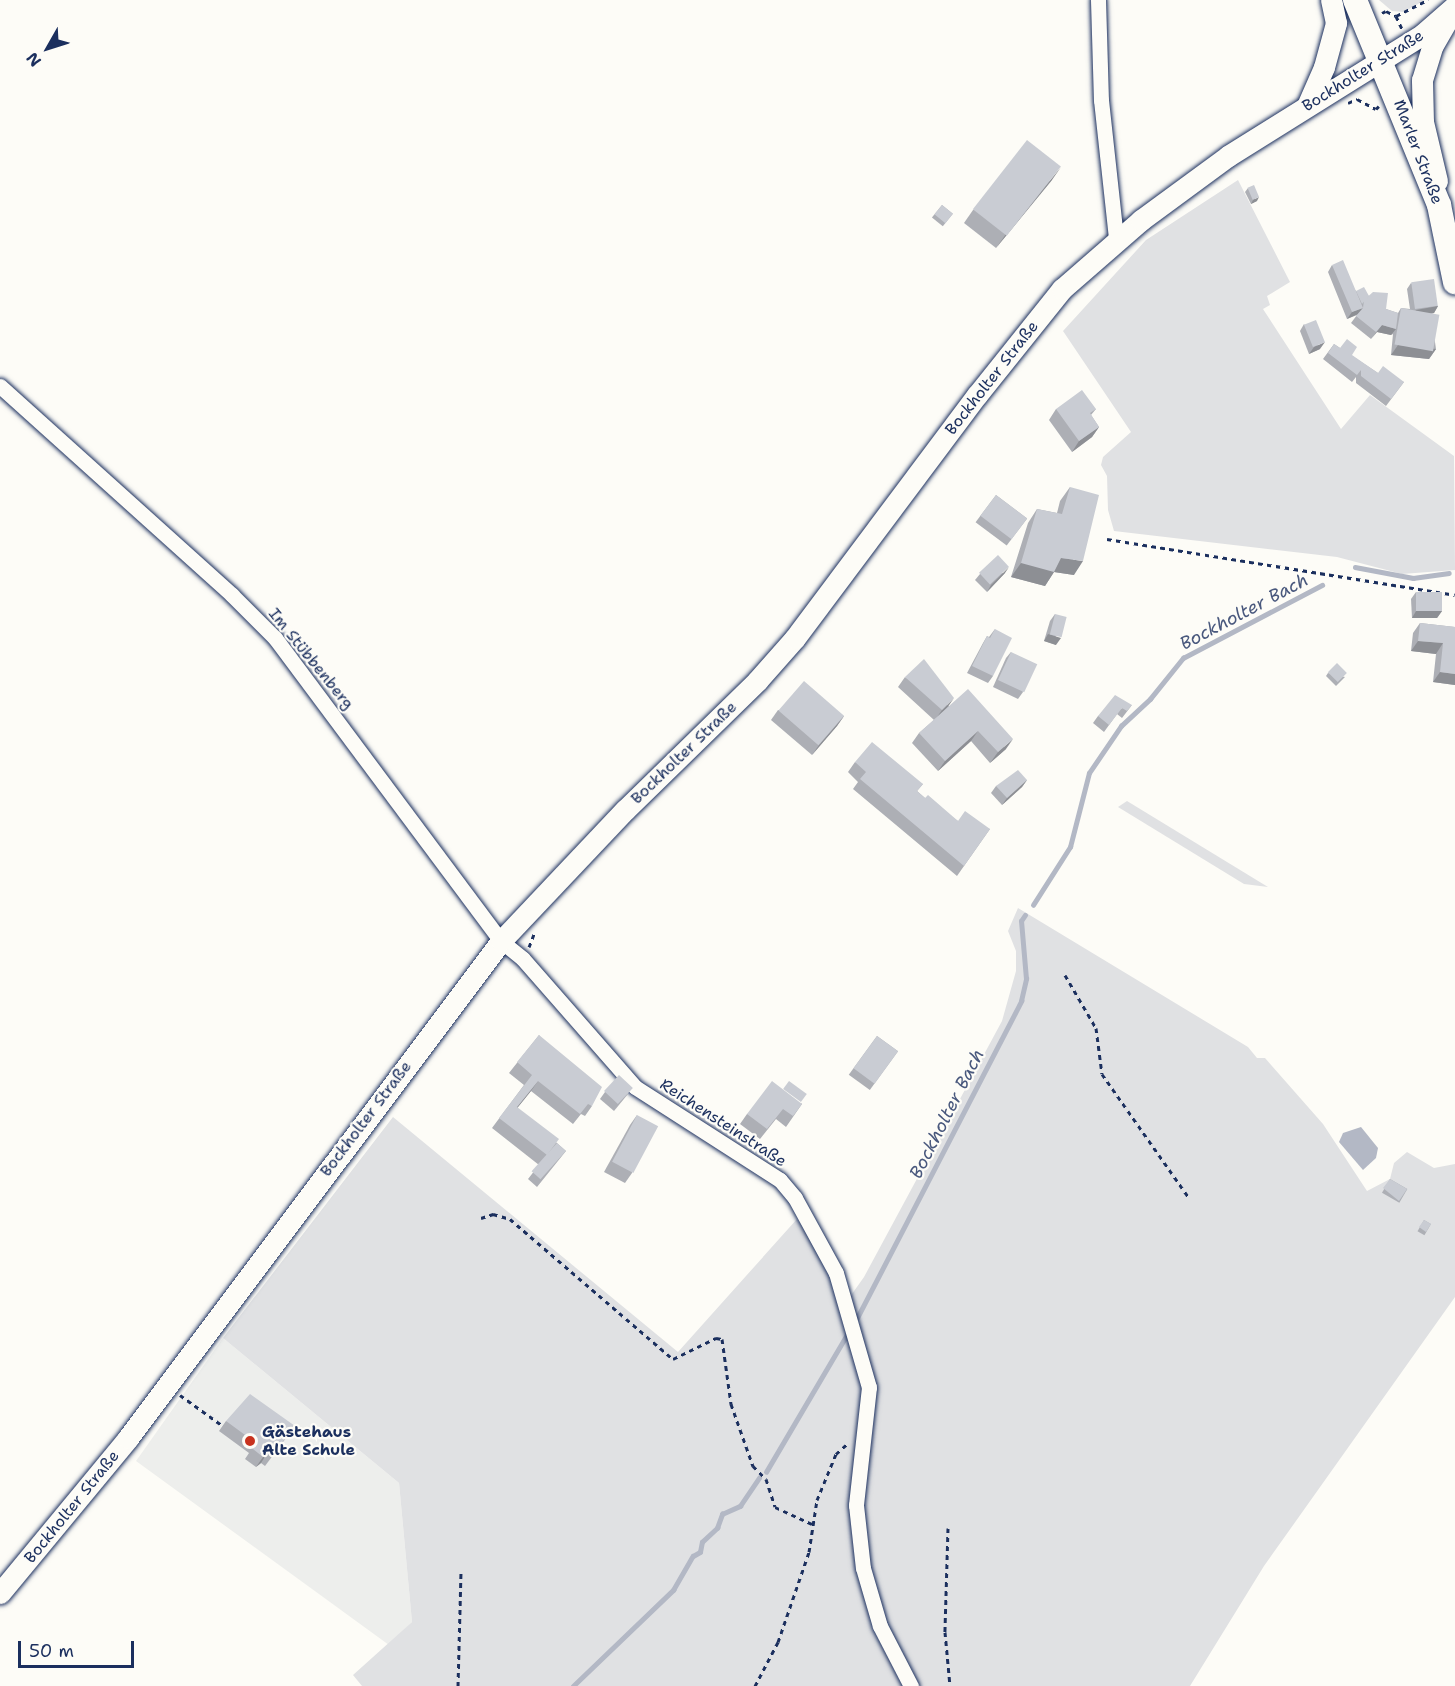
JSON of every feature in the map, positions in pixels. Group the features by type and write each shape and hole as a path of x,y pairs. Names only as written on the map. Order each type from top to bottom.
{"main road":[{"name":"Marler Straße","path":"1355,0 1439,205 1455,282"}],"street":[{"path":"1098,0 1101,100 1116,239"},
{"path":"1307,106 1324,67 1336,23 1331,0"},
{"path":"1439,205 1437,174 1423,122 1422,80 1433,45 1455,7"},
{"name":"Bockholter Straße","path":"0,1593 128,1438 501,941 625,810 757,681 843,577 1018,342 1062,289 1116,239 1228,156 1423,34 1455,7"},
{"name":"Im Stübbenberg","path":"0,386 232,594 275,638 501,941"},
{"name":"Reichensteinstraße","path":"501,941 523,959 635,1087 780,1180 795,1198 836,1273 869,1387 856,1505 863,1568 880,1626 911,1686"}],"path":[{"path":"1365,25 1386,10 1396,16 1413,11 1428,0"},
{"path":"1342,106 1357,99 1376,109"},
{"path":"1107,539 1455,595"},
{"path":"523,959 538,925"},
{"path":"1065,975 1096,1028 1102,1074 1190,1198"},
{"path":"481,1218 493,1214 510,1219 673,1359 716,1338 722,1340 731,1404 753,1466 766,1479 775,1507 812,1524"},
{"path":"181,1385 176,1392 223,1426"},
{"path":"755,1686 782,1630 809,1552 812,1524 836,1454 866,1430"},
{"path":"948,1528 945,1632 950,1686"},
{"path":"458,1686 461,1570"}],"shaded area":[{"path":"1379,0 1425,0 1404,12 1392,11"},
{"path":"1238,180 1290,282 1267,296 1270,305 1263,309 1341,429 1370,395 1454,456 1455,570 1402,574 1337,557 1114,531 1108,510 1107,476 1101,465 1103,457 1131,432 1063,331 1146,240"},
{"path":"1127,801 1268,887 1244,884 1118,807"},
{"path":"1018,908 1248,1047 1257,1058 1265,1058 1323,1124 1367,1191 1390,1179 1394,1163 1407,1152 1434,1168 1455,1164 1455,1297 1264,1566 1190,1686 362,1686 353,1675 412,1622 399,1483 223,1338 393,1117 678,1352 797,1219 818,1249 842,1308 864,1277 1002,1021 1016,971 1016,951 1008,931"},
{"path":"1361,1127 1378,1148 1376,1158 1363,1170 1339,1142 1343,1133"},
{"path":"223,1338 399,1483 412,1622 389,1645 136,1461"}],"building":[{"path":"1027,140 1061,166 1007,236 973,209"},
{"path":"1254,185 1259,197 1253,200 1248,188"},
{"path":"942,205 953,214 945,223 934,214"},
{"path":"1343,260 1363,308 1352,312 1332,265"},
{"path":"1434,279 1438,306 1415,309 1411,282"},
{"path":"1364,287 1369,296 1362,304 1356,291"},
{"path":"1373,292 1388,293 1386,309 1398,313 1396,329 1382,325 1376,332 1356,316 1363,308 1364,300"},
{"path":"1401,308 1439,315 1433,351 1395,344"},
{"path":"1316,320 1325,342 1313,347 1304,325"},
{"path":"1347,339 1357,347 1352,355 1378,373 1383,366 1404,382 1391,399 1361,376 1361,370 1357,375 1328,353 1334,344 1340,348"},
{"path":"1082,390 1096,409 1090,413 1099,427 1079,441 1056,409"},
{"path":"1070,487 1099,495 1083,561 1061,558 1054,572 1021,563 1037,509 1062,514"},
{"path":"996,495 1027,518 1011,539 980,516"},
{"path":"998,555 1009,567 990,584 979,573"},
{"path":"1416,592 1442,592 1442,611 1416,611"},
{"path":"1055,614 1067,617 1062,637 1050,634"},
{"path":"1420,623 1455,627 1455,674 1440,672 1443,643 1418,641"},
{"path":"995,629 1012,638 993,676 972,666 987,636 990,638"},
{"path":"1011,652 1037,664 1024,692 998,680"},
{"path":"924,659 954,698 942,710 905,677"},
{"path":"1337,663 1347,673 1338,682 1328,672"},
{"path":"804,681 844,716 818,745 778,710"},
{"path":"968,689 1013,739 998,752 978,731 945,761 919,733"},
{"path":"1115,695 1132,705 1127,711 1122,708 1109,725 1098,716"},
{"path":"872,742 923,784 917,791 925,798 928,795 958,821 965,811 990,829 964,866 860,779 866,772 855,762"},
{"path":"1018,770 1027,780 1007,798 996,786"},
{"path":"539,1035 602,1087 592,1106 588,1104 580,1114 538,1081 517,1107 559,1139 547,1155 499,1118 532,1075 517,1062"},
{"path":"877,1036 898,1051 875,1084 853,1068"},
{"path":"619,1075 633,1088 618,1104 604,1091"},
{"path":"772,1081 802,1104 793,1116 783,1109 767,1129 747,1114"},
{"path":"789,1081 807,1094 801,1102 783,1089"},
{"path":"637,1115 658,1126 633,1173 612,1162"},
{"path":"557,1143 566,1151 540,1179 532,1171"},
{"path":"1390,1179 1407,1189 1399,1201 1383,1188"},
{"path":"1424,1220 1431,1224 1426,1232 1419,1227"},
{"path":"250,1394 295,1426 272,1455 268,1452 263,1457 253,1449 256,1443 226,1421"}],"waterway":[{"name":"Bockholter Bach","path":"1355,567 1413,578 1449,573"},
{"name":"Bockholter Bach","path":"1033,905 1070,847 1089,773 1121,726 1150,699 1183,658 1322,585"},
{"name":"Bockholter Bach","path":"857,1318 1021,1001 1026,979 1021,921 1025,915"},
{"name":"Bockholter Bach","path":"766,1472 848,1333"},
{"name":"Bockholter Bach","path":"573,1686 673,1590 693,1556 700,1552 702,1542 717,1528 722,1514 740,1506 759,1478"}],"place":[{"name":"Gästehaus Alte Schule","path":"250,1441"}]}
